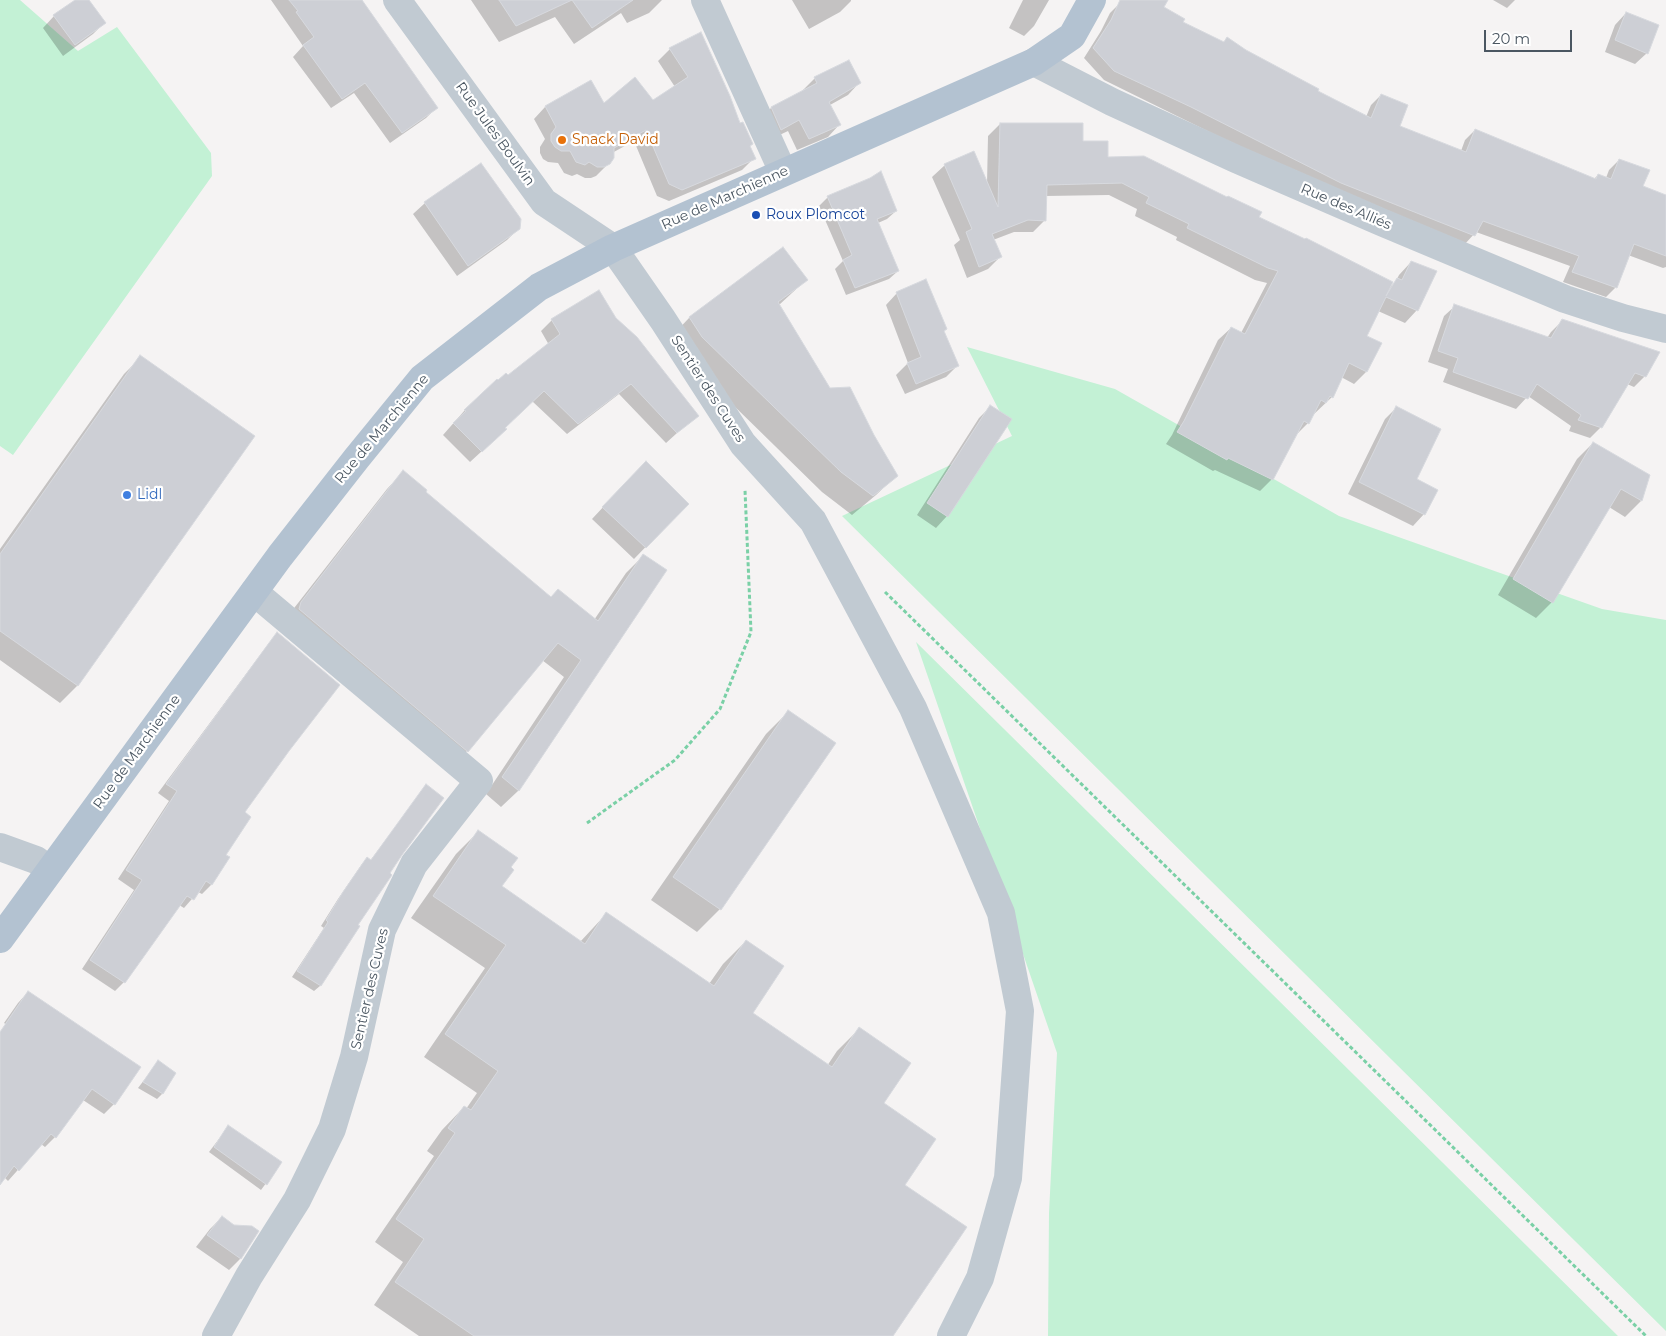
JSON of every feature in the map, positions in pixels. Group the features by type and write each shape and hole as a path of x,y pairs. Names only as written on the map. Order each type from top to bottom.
{"main road":[{"name":"Rue de Marchienne","path":"0,939 280,556 422,378 539,287 613,248 1034,62 1072,36 1092,0"}],"street":[{"name":"Rue Jules Boulvin","path":"397,0 544,202 613,248"},
{"path":"705,0 783,172"},
{"name":"Rue des Alliés","path":"1034,62 1112,102 1389,226 1566,299 1623,318 1666,329"},
{"name":"Sentier des Cuves","path":"613,248 664,320 743,444 813,521 913,708 1001,914 1020,1011 1008,1178 980,1278 951,1336"},
{"name":"Sentier des Cuves","path":"216,1336 249,1276 297,1200 332,1129 354,1057 382,930 414,864 479,781 254,592"},
{"path":"0,846 36,860 50,870"}],"path":[{"path":"587,823 676,760 720,709 751,632 743,444"},
{"path":"884,591 1646,1336"}],"green space":[{"path":"0,0 20,0 78,51 117,27 211,153 212,176 13,455 0,446"},
{"path":"967,347 1115,389 1339,516 1602,609 1666,620 1666,1331 842,516 1012,436"},
{"path":"916,642 1618,1336 1048,1336 1049,1213 1057,1053"}],"building":[{"path":"75,0 89,0 106,23 75,45 53,15"},
{"path":"289,0 362,0 438,108 402,133 365,83 342,99 303,45 314,37"},
{"path":"499,0 572,0 516,26"},
{"path":"572,0 633,0 592,28"},
{"path":"1120,0 1168,0 1164,7 1185,19 1183,22 1224,42 1227,37 1246,50 1319,89 1318,91 1371,118 1381,94 1408,105 1400,126 1466,152 1475,129 1596,179 1598,174 1611,179 1619,159 1650,170 1643,186 1666,195 1666,256 1634,244 1617,288 1572,272 1579,256 1483,221 1475,236 1341,183 1191,107 1114,71 1093,48 1111,20"},
{"path":"1626,12 1659,25 1648,54 1615,40"},
{"path":"701,32 740,123 743,122 753,144 750,146 756,159 682,190 669,184 646,130 614,148 614,158 610,164 604,167 597,167 589,162 585,165 576,162 570,151 561,151 555,147 551,141 551,134 556,127 545,106 591,80 604,103 635,77 653,100 688,77 669,48"},
{"path":"849,60 861,83 829,102 841,125 809,139 799,120 781,130 771,107 817,83 814,77"},
{"path":"1000,123 1083,123 1083,141 1108,141 1108,157 1144,156 1262,212 1259,217 1306,238 1393,282 1386,296 1397,278 1402,280 1411,261 1437,271 1418,311 1386,297 1367,336 1382,343 1367,372 1349,363 1333,398 1330,396 1326,403 1321,400 1309,424 1304,421 1273,480 1228,458 1227,460 1177,432 1231,327 1245,334 1278,271 1268,268 1187,228 1189,224 1146,203 1149,197 1122,183 1047,185 1046,221 1028,220 992,234 1002,257 979,267 966,232 972,229 944,164 974,151 998,207"},
{"path":"481,163 521,219 520,229 468,266 424,202"},
{"path":"881,171 897,211 877,219 899,271 855,288 843,260 852,255 827,196 870,178"},
{"path":"783,247 808,280 778,302 830,388 850,387 874,435 898,476 873,496 841,472 702,337 689,317"},
{"path":"926,279 947,329 944,331 959,366 916,384 907,363 921,357 896,292"},
{"path":"599,290 616,318 637,337 699,416 677,433 631,384 578,424 544,391 482,452 453,423 497,379 506,373 508,375 560,334 551,319"},
{"path":"1454,304 1551,338 1562,319 1660,352 1646,377 1635,373 1602,428 1578,420 1581,415 1537,384 1528,399 1453,372 1458,358 1438,351"},
{"name":"Lidl","path":"140,355 255,436 78,686 0,631 0,554"},
{"path":"990,405 1012,419 948,517 927,503"},
{"path":"1396,406 1441,429 1417,479 1438,490 1425,515 1359,482"},
{"path":"1593,442 1650,475 1642,501 1621,489 1553,603 1513,579"},
{"path":"646,461 689,504 646,548 602,507"},
{"path":"403,470 427,490 426,492 551,597 558,589 598,621 643,554 667,570 519,791 502,777 581,660 558,643 468,752 299,609 301,602"},
{"path":"277,632 340,685 245,812 251,817 226,855 230,857 212,885 206,881 194,900 187,896 125,983 90,960 142,880 126,870 177,791 166,784"},
{"path":"788,710 836,743 721,910 673,877"},
{"path":"426,784 444,798 390,873 392,875 358,925 360,926 321,986 297,971 328,922 326,920 343,892 367,857 371,860"},
{"path":"478,830 518,858 511,867 514,870 502,886 585,944 606,912 714,986 746,940 784,966 753,1013 832,1067 859,1027 911,1063 884,1103 936,1139 905,1185 967,1227 893,1336 474,1336 395,1282 424,1239 396,1219 455,1133 448,1128 464,1106 471,1110 498,1071 445,1034 506,945 433,896"},
{"path":"28,991 141,1067 115,1105 92,1089 56,1138 51,1134 19,1171 14,1166 0,1185 0,1032"},
{"path":"158,1060 176,1073 163,1094 143,1082"},
{"path":"228,1125 282,1162 267,1185 214,1147"},
{"path":"222,1216 234,1225 252,1226 259,1231 241,1259 207,1235"}],"place":[{"name":"Snack David","path":"562,140"},
{"name":"Roux Plomcot","path":"756,215"},
{"name":"Lidl","path":"127,495"}]}
